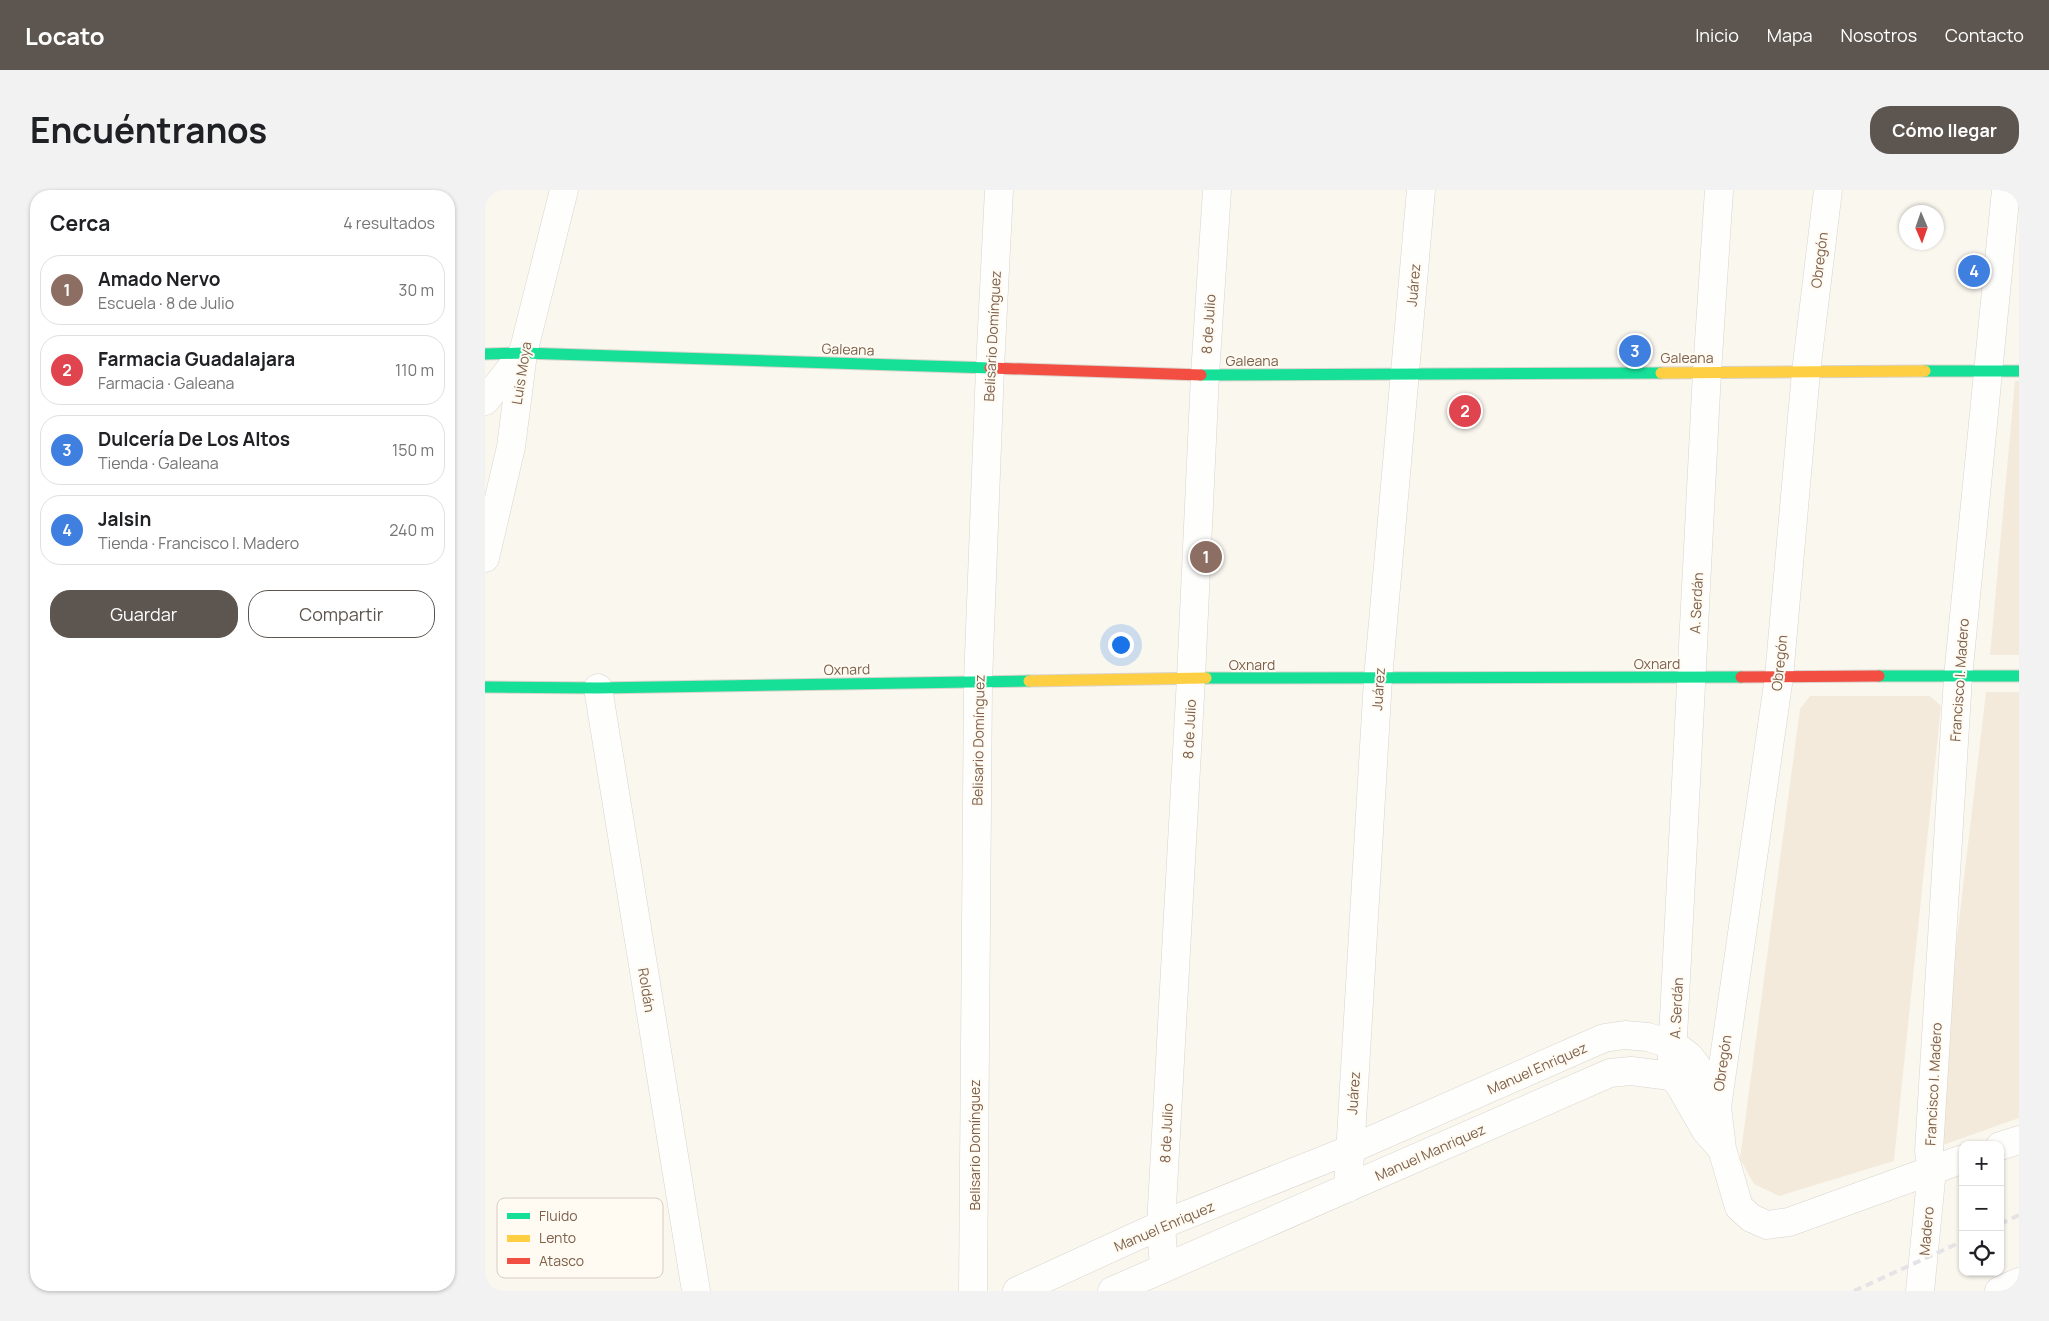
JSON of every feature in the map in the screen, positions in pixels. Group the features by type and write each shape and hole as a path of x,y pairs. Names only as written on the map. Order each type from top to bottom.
{"street":[{"name":"Luis Moya","path":"485,558 511,447 523,353 564,190"},
{"name":"Belisario Domínguez","path":"973,1291 978,682 999,190"},
{"name":"8 de Julio","path":"1164,1268 1161,1225 1191,678 1205,375 1217,190"},
{"name":"Juárez","path":"1348,1188 1378,679 1421,190"},
{"name":"A. Serdán","path":"1671,1076 1707,372 1719,190"},
{"name":"Obregón","path":"1715,1129 1779,677 1806,372 1828,190"},
{"name":"Francisco I. Madero","path":"1932,1170 1929,1151 1957,677 2006,190"},
{"name":"Galeana","path":"485,354 523,353 1205,375 2019,371"},
{"path":"485,401 523,353"},
{"name":"Oxnard","path":"485,687 597,688 1191,678 2019,676"},
{"name":"Roldán","path":"597,688 696,1291"},
{"name":"Manuel Enriquez","path":"1017,1291 1161,1225 1349,1150 1604,1038 1625,1036 1648,1037 1674,1045 1689,1056 1701,1072 1715,1129 1739,1207 1751,1218 1767,1225 1789,1222 1959,1161"},
{"name":"Manuel Manriquez","path":"1112,1291 1610,1073 1631,1071 1671,1076"},
{"path":"1671,1076 1715,1129"},
{"path":"2004,1145 2019,1140"},
{"name":"Madero","path":"1920,1291 1932,1170"},
{"path":"1999,1291 2019,1282"}],"shaded area":[{"path":"2015,381 2019,381 2019,655 1990,655"},
{"path":"1986,692 2019,692 2019,1118 1932,1149"},
{"path":"1810,696 1930,696 1941,706 1894,1161 1779,1196 1754,1184 1740,1159 1800,709"}],"railway":[{"path":"2004,1222 2019,1215"},
{"path":"1854,1291 1959,1243"}],"traffic: fast":[{"path":"485,354 523,353 990,368"},
{"path":"1925,371 2019,371"},
{"path":"1201,375 1661,373"},
{"path":"1879,676 2019,676"},
{"path":"1206,678 1741,677"},
{"path":"485,687 598,688 1029,681"}],"traffic: slow":[{"path":"1661,373 1925,371"},
{"path":"1029,681 1206,678"}],"traffic: jam":[{"path":"990,368 1201,375"},
{"path":"1741,677 1879,676"}],"place":[{"name":"Jalsin","path":"1974,271"},
{"name":"Dulcería De Los Altos","path":"1635,351"},
{"name":"Farmacia Guadalajara","path":"1465,411"},
{"name":"Amado Nervo","path":"1206,557"}]}
